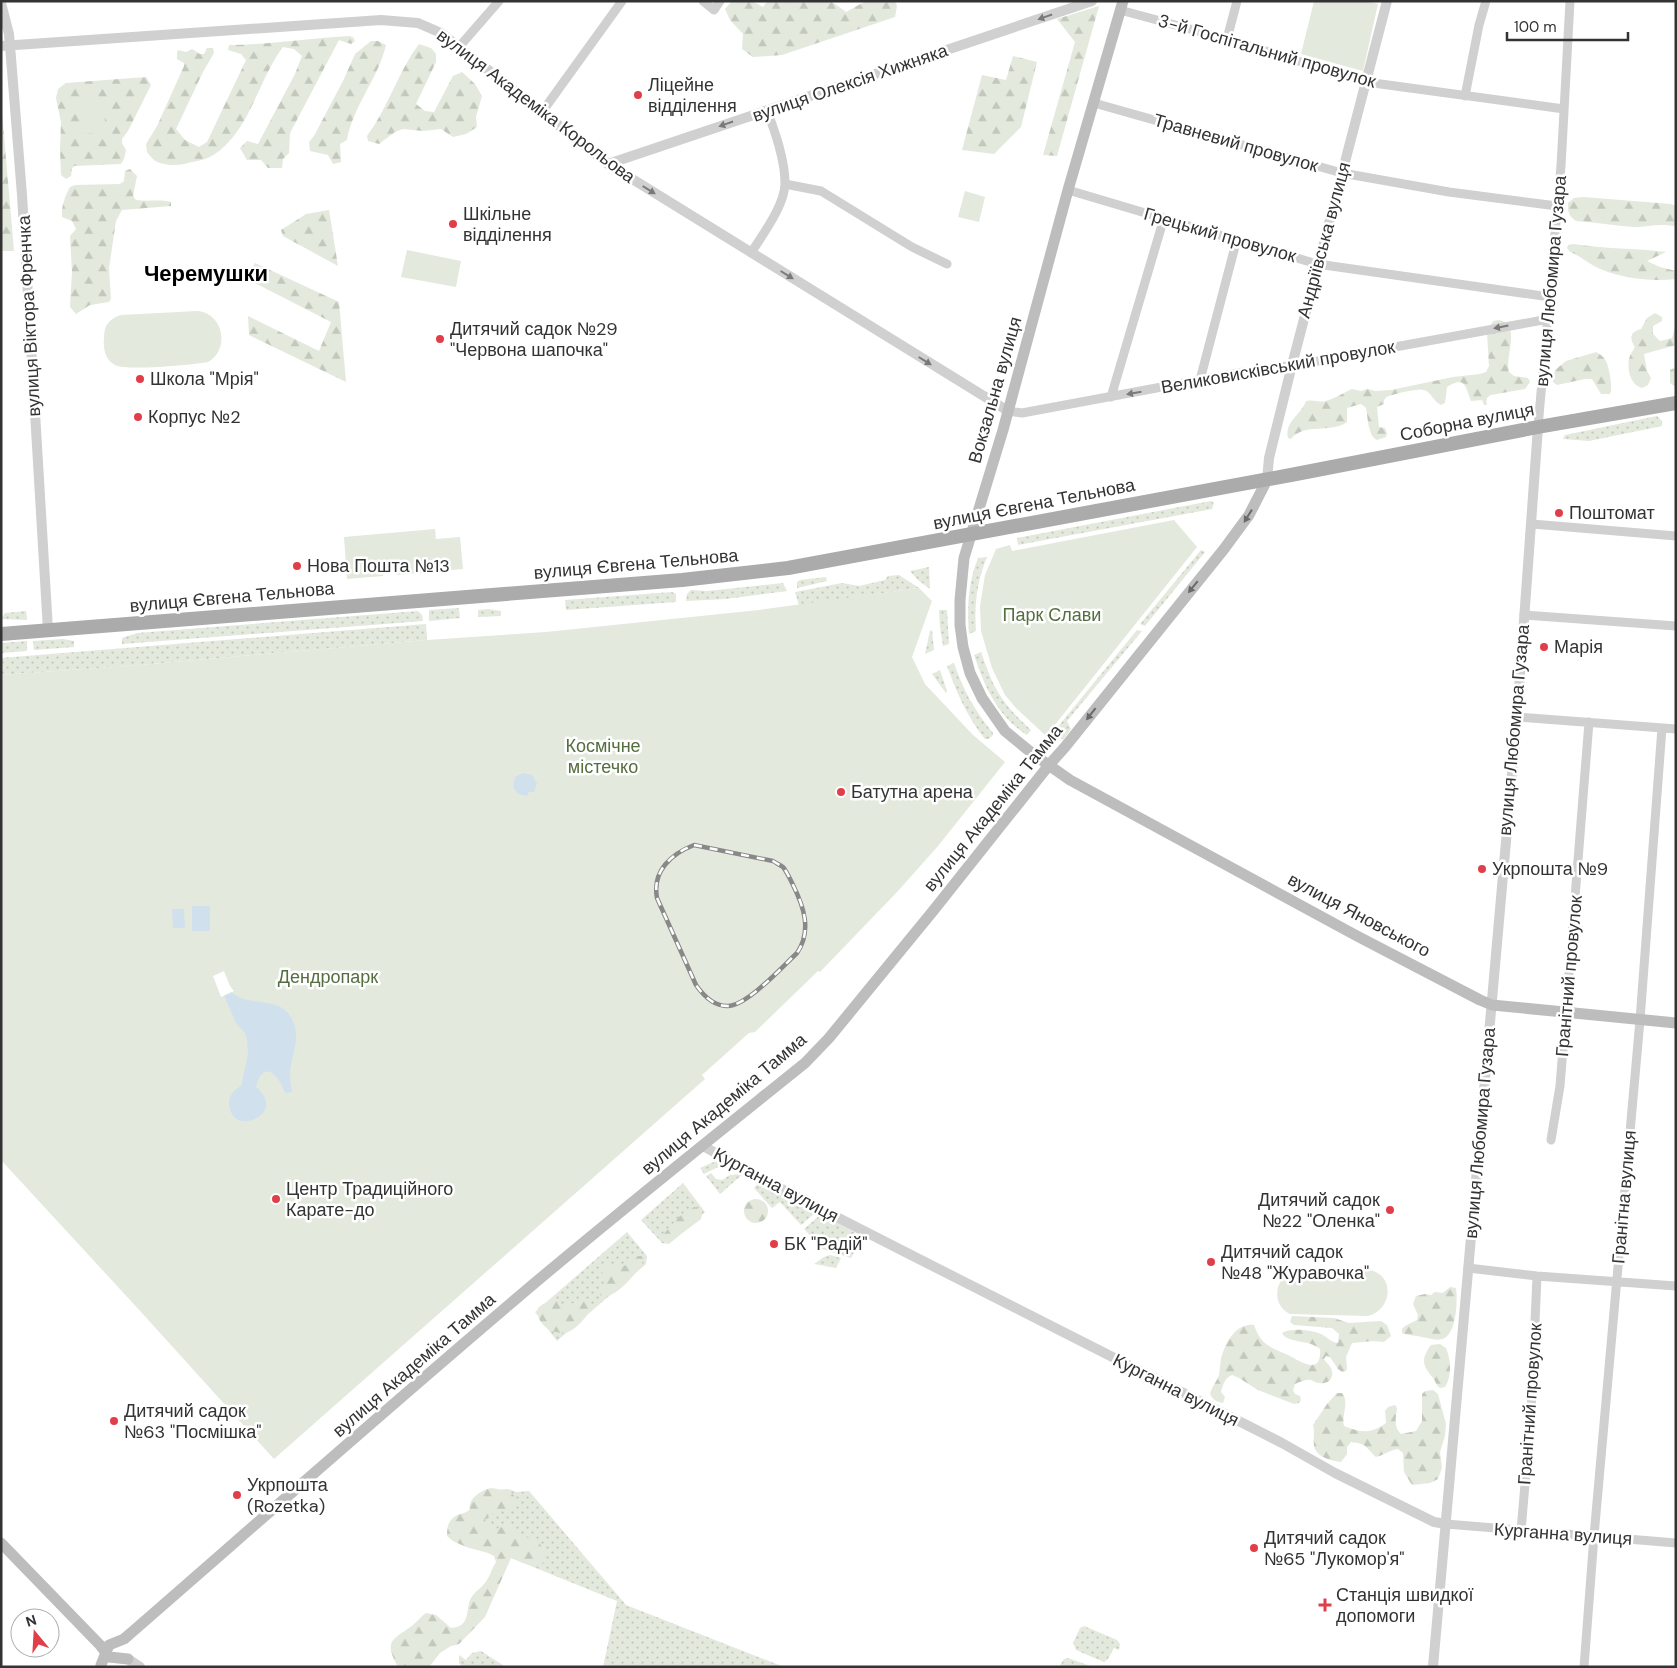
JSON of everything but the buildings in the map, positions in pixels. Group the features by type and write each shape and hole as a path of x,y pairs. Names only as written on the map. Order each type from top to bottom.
{"main road":[{"name":"Вокзальна вулиця","path":"1049,765 1005,731 982,698 970,673 963,647 960,625 964,558 1008,411 1068,190 1122,6"},
{"name":"Соборна вулиця","path":"1267,480 1538,427 1676,403"},
{"name":"вулиця Євгена Тельнова","path":"1,634 692,579 788,568 1267,480"},
{"name":"вулиця Академіка Тамма","path":"100,1666 115,1650 429,1373 620,1212 805,1063 829,1038 946,895 1224,549 1249,515 1267,480"},
{"name":"вулиця Яновського","path":"1049,765 1070,780 1357,936 1492,1005 1676,1024"},
{"path":"1,1543 115,1650"}],"street":[{"path":"459,47 499,1"},
{"path":"542,112 622,1"},
{"path":"703,1 714,10 720,1"},
{"name":"вулиця Олексія Хижняка","path":"608,164 1092,1"},
{"path":"1227,39 1237,1"},
{"name":"Андріївська вулиця","path":"1267,480 1269,458 1317,264 1387,1"},
{"path":"1465,96 1479,25 1486,1"},
{"name":"вулиця Любомира Гузара","path":"1433,1667 1517,716 1543,364 1549,319 1570,1"},
{"name":"вулиця Віктора Френчка","path":"1,3 22,204 48,630"},
{"name":"3-й Госпітальний провулок","path":"1122,6 1366,82 1564,109"},
{"name":"вулиця Академіка Корольова","path":"6,46 155,34 392,20 418,23 429,27 459,47 608,164 1008,411"},
{"name":"Травневий провулок","path":"1094,103 1342,173 1449,192 1557,206"},
{"path":"751,253 776,212 785,184 777,142 767,110"},
{"path":"785,184 821,191 912,247 947,264"},
{"name":"Грецький провулок","path":"1068,190 1317,264 1550,297"},
{"path":"1111,397 1164,218"},
{"path":"1200,380 1237,239"},
{"name":"Великовисківський провулок","path":"1008,411 1022,413 1549,319"},
{"path":"1532,524 1676,536"},
{"path":"1524,615 1676,626"},
{"path":"1517,716 1676,729"},
{"name":"Гранітний провулок","path":"1551,1140 1560,1086 1589,722"},
{"name":"Гранітна вулиця","path":"1584,1667 1640,1020 1662,728"},
{"name":"Курганна вулиця","path":"702,1146 913,1256 1282,1443 1335,1473 1434,1522 1521,1532 1676,1543"},
{"path":"1468,1268 1537,1276 1676,1286"},
{"name":"Гранітний провулок","path":"1521,1532 1531,1414 1537,1276"},
{"path":"115,1650 140,1667"}],"green space":[{"path":"732,1 752,1 763,7 767,1 831,1 846,12 866,1 895,1 897,6 895,17 782,55 753,57 742,49 743,34 730,20 725,9"},
{"path":"1314,1 1366,1 1378,4 1363,71 1301,54"},
{"path":"1099,6 1057,156 1043,155 1075,42 1057,19"},
{"path":"353,37 355,41 351,44 339,40 290,133 289,153 283,159 282,168 268,168 261,160 247,160 240,148 247,141 258,144 295,74 302,56 294,49 283,47 266,75 244,121 224,147 208,158 175,165 157,162 147,152 146,144 157,126 184,66 184,63 177,59 178,50 186,52 192,49 200,54 204,54 207,48 213,48 214,53 176,129 185,140 199,147 207,142 246,60 241,54 228,50 229,45"},
{"path":"371,41 378,41 386,45 377,69 354,116 347,140 340,144 341,162 333,164 328,155 310,151 309,142 344,79 355,54"},
{"path":"419,44 431,48 436,54 436,62 416,104 425,111 434,112 453,76 462,72 475,84 482,96 476,117 477,127 466,134 453,137 441,129 423,131 403,129 395,132 379,144 368,141 367,136"},
{"path":"1013,56 1037,62 1021,127 994,154 962,150 982,75 1006,80"},
{"path":"146,77 151,85 128,131 122,139 126,150 121,164 74,166 71,176 66,179 61,175 61,122 56,98 58,89 66,83"},
{"path":"103,98 106,133 82,134 80,100"},
{"path":"1,100 14,251 1,251"},
{"path":"130,169 137,176 133,196 136,200 167,201 171,202 171,206 122,210 116,221 109,268 111,299 109,302 90,305 76,314 70,307 72,272 70,236 76,229 72,221 62,217 65,198 70,187 75,185 120,184 124,181 125,171"},
{"path":"965,191 985,197 979,222 958,217"},
{"path":"1583,197 1671,204 1676,206 1676,225 1634,227 1576,221 1569,213 1568,203 1574,198"},
{"path":"329,210 338,266 283,236 281,230 306,214"},
{"path":"1568,245 1666,252 1647,261 1676,271 1676,279 1655,280 1613,274 1594,266 1570,252 1567,248"},
{"path":"407,250 461,261 456,287 401,277"},
{"path":"255,263 339,302 346,382 249,335 248,316 319,351 331,322 247,279"},
{"path":"197,311 206,313 213,318 221,333 219,349 208,362 175,366 122,367 112,363 105,353 105,329 110,321 121,315"},
{"path":"1655,313 1662,317 1662,321 1653,326 1653,334 1660,341 1672,338 1676,324 1676,345 1644,354 1647,371 1651,378 1648,385 1642,388 1632,380 1628,367 1629,359 1635,347 1632,336 1641,329 1647,318"},
{"path":"1499,320 1507,323 1511,334 1508,360 1509,372 1514,376 1528,378 1530,382 1525,389 1491,395 1487,399 1487,405 1484,405 1482,400 1471,401 1466,387 1461,382 1447,387 1445,403 1441,405 1424,390 1407,392 1387,397 1384,400 1384,404 1377,407 1379,427 1385,428 1386,437 1377,440 1374,438 1369,426 1366,408 1361,404 1347,408 1347,422 1341,425 1310,429 1296,434 1291,439 1288,438 1288,427 1306,401 1326,401 1352,389 1361,391 1368,389 1375,391 1391,390 1486,372 1489,366 1487,333 1493,321"},
{"path":"1596,352 1603,357 1607,364 1611,383 1610,394 1601,394 1592,379 1557,385 1553,382 1555,370 1566,361"},
{"path":"1676,367 1676,386 1674,386 1670,383 1670,370"},
{"path":"1657,416 1662,421 1662,426 1589,441 1563,439 1565,435"},
{"path":"1211,501 1214,503 1212,509 1018,545 1017,538"},
{"name":"Парк Слави","path":"1174,520 1197,547 1046,736 1005,695 992,668 981,631 980,606 985,575 996,549 1010,545 1012,551"},
{"path":"435,529 436,539 460,537 463,569 396,575 395,568 383,569 383,576 347,579 344,537"},
{"path":"1201,550 1205,552 1145,626 1140,624"},
{"path":"987,557 977,593 975,611 976,631 969,634 968,605 972,577 978,558"},
{"path":"929,567 930,589 910,571"},
{"path":"899,575 919,588 799,605 795,592 842,583 859,586 885,580 888,576"},
{"path":"826,577 827,581 797,588 797,582 800,580"},
{"path":"783,583 787,591 726,599 686,601 687,594 691,590 707,591"},
{"name":"Дендропарк","path":"919,588 932,601 912,657 925,684 973,735 1005,762 938,846 898,891 820,972 818,971 755,1032 749,1033 702,1075 705,1079 274,1459 1,1160 1,675 546,632 759,610"},
{"path":"672,592 676,594 676,602 566,610 565,600"},
{"path":"459,608 460,618 429,621 429,610"},
{"path":"478,610 501,611 501,616 478,617"},
{"path":"939,610 947,610 949,644 943,646 940,627"},
{"path":"26,611 27,620 1,619 5,613"},
{"path":"418,611 422,615 423,621 122,644 122,638 137,633"},
{"path":"426,624 427,640 1,675 1,658"},
{"path":"932,630 934,650 925,654 930,631"},
{"path":"1137,630 1142,631 1067,721 1071,729 1063,740 1052,734"},
{"path":"63,639 74,641 74,647 34,650 33,641"},
{"path":"27,641 27,651 1,653 1,643"},
{"path":"981,652 990,676 1005,703 1031,730 1027,735 1008,719 993,700 974,655"},
{"path":"954,663 970,700 993,733 989,739 985,739 979,731 959,695 947,666"},
{"path":"940,670 947,691 946,693 932,674"},
{"path":"718,1160 724,1164 704,1174 700,1168"},
{"path":"711,1173 716,1179 722,1180 730,1175 743,1174 720,1194 706,1176"},
{"path":"759,1182 816,1212 801,1225 780,1202 772,1208 754,1188"},
{"path":"683,1183 705,1212 669,1244 662,1243 641,1220"},
{"path":"756,1199 765,1202 768,1211 765,1220 756,1223 747,1220 744,1211 747,1202"},
{"path":"694,1207 699,1208 701,1211 701,1219 672,1241 666,1243 662,1240 661,1237 680,1216"},
{"path":"821,1214 863,1237 851,1258 822,1249 804,1229"},
{"path":"627,1232 647,1256 646,1264 557,1341 535,1312"},
{"path":"830,1255 841,1258 836,1268 814,1264 824,1257"},
{"path":"638,1256 642,1256 644,1259 628,1282 610,1295 605,1297 600,1295 600,1290 605,1281 602,1272 604,1266 609,1264 628,1265"},
{"path":"1294,1270 1369,1270 1383,1278 1387,1285 1386,1300 1382,1307 1368,1316 1290,1314 1280,1304 1277,1298 1277,1291 1283,1278"},
{"path":"1450,1287 1456,1288 1457,1301 1453,1325 1447,1336 1434,1340 1402,1333 1402,1329 1405,1326 1417,1320 1418,1315 1413,1304 1416,1296 1431,1295 1435,1292 1443,1293"},
{"path":"556,1300 565,1305 582,1300 588,1303 591,1309 574,1329 568,1332 557,1332 546,1328 539,1319 538,1314 538,1308 543,1304"},
{"path":"1292,1316 1334,1318 1349,1323 1381,1321 1387,1325 1391,1336 1384,1342 1352,1343 1346,1357 1346,1371 1342,1372 1338,1369 1330,1357 1326,1356 1324,1359 1332,1371 1332,1377 1326,1383 1317,1383 1309,1380 1295,1384 1293,1390 1295,1394 1300,1396 1301,1400 1299,1403 1294,1404 1258,1390 1232,1375 1226,1380 1221,1392 1225,1397 1223,1403 1213,1399 1210,1393 1219,1375 1223,1353 1228,1341 1241,1327 1254,1325 1260,1337 1267,1345 1309,1365 1318,1363 1320,1349 1310,1344 1289,1339 1282,1333 1291,1330 1309,1331 1319,1333 1338,1343 1339,1334 1332,1328 1294,1325 1290,1322"},
{"path":"1440,1344 1446,1348 1450,1368 1449,1378 1445,1387 1440,1388 1425,1366 1424,1358 1431,1345"},
{"path":"1433,1390 1438,1394 1446,1424 1445,1436 1440,1452 1442,1468 1438,1479 1430,1483 1412,1485 1404,1472 1403,1453 1398,1449 1376,1457 1363,1445 1351,1442 1347,1447 1347,1454 1341,1462 1325,1458 1315,1450 1313,1425 1337,1393 1342,1393 1345,1401 1344,1426 1361,1431 1376,1429 1386,1423 1385,1411 1388,1407 1395,1405 1397,1408 1396,1425 1401,1434 1416,1431 1422,1421 1422,1394 1425,1391"},
{"path":"491,1488 513,1494 516,1506 489,1516 485,1520 490,1529 493,1530 511,1524 523,1538 532,1537 540,1543 544,1551 545,1561 541,1564 533,1565 511,1558 485,1617 459,1644 451,1646 440,1653 429,1667 398,1667 391,1650 391,1645 396,1637 426,1613 436,1615 451,1628 458,1627 465,1621 471,1598 488,1578 496,1562 494,1556 453,1541 447,1536 447,1532 451,1520 468,1511 471,1501 476,1496 482,1491"},
{"path":"508,1489 517,1492 529,1491 626,1605 784,1667 603,1667 617,1601 452,1534 497,1490"},
{"path":"1084,1626 1117,1640 1120,1644 1119,1650 1114,1648 1108,1659 1104,1662 1076,1650 1073,1643 1080,1628"},
{"path":"481,1651 506,1667 462,1667 459,1663 459,1655 466,1660 472,1653"},
{"path":"1068,1658 1093,1667 1059,1667 1064,1659"}],"water":[{"path":"523,773 532,775 537,783 534,792 529,792 527,796 518,794 513,787 515,777"},
{"path":"192,906 210,906 210,931 192,931"},
{"path":"172,909 184,909 185,928 173,928"},
{"path":"221,973 235,995 243,999 284,1009 290,1015 296,1030 296,1042 290,1073 292,1092 285,1093 279,1080 271,1072 263,1073 256,1087 264,1097 266,1106 256,1119 247,1121 239,1120 232,1114 229,1104 232,1093 241,1086 248,1054 245,1033 236,1023 215,975"}],"pier":[{"path":"224,971 234,991 221,997 213,976"}],"railway":[{"path":"694,845 773,861 783,867 790,878 803,910 805,919 804,936 802,945 797,953 764,985 735,1005 722,1006 713,1002 696,985 657,898 656,888 660,872 678,853 694,845"}],"place":[{"name":"Ліцейне відділення","path":"638,95"},
{"name":"Шкільне відділення","path":"453,224"},
{"name":"Дитячий садок №29 \"Червона шапочка\"","path":"440,339"},
{"name":"Школа \"Мрія\"","path":"140,379"},
{"name":"Корпус №2","path":"138,417"},
{"name":"Поштомат","path":"1559,513"},
{"name":"Нова Пошта №13","path":"297,566"},
{"name":"Марія","path":"1544,647"},
{"name":"Батутна арена","path":"841,792"},
{"name":"Укрпошта №9","path":"1482,869"},
{"name":"Центр Традиційного Карате-до","path":"276,1199"},
{"name":"Дитячий садок №22 \"Оленка\"","path":"1390,1210"},
{"name":"БК \"Радій\"","path":"774,1244"},
{"name":"Дитячий садок №48 \"Журавочка\"","path":"1211,1262"},
{"name":"Дитячий садок №63 \"Посмішка\"","path":"114,1421"},
{"name":"Укрпошта (Rozetka)","path":"237,1495"},
{"name":"Дитячий садок №65 \"Лукомор'я\"","path":"1254,1548"},
{"name":"Станція швидкої допомоги","path":"1325,1605"}],"district":[{"name":"Черемушки","path":"206,273"}],"park label":[{"name":"Космічне містечко","path":"603,756"}]}
